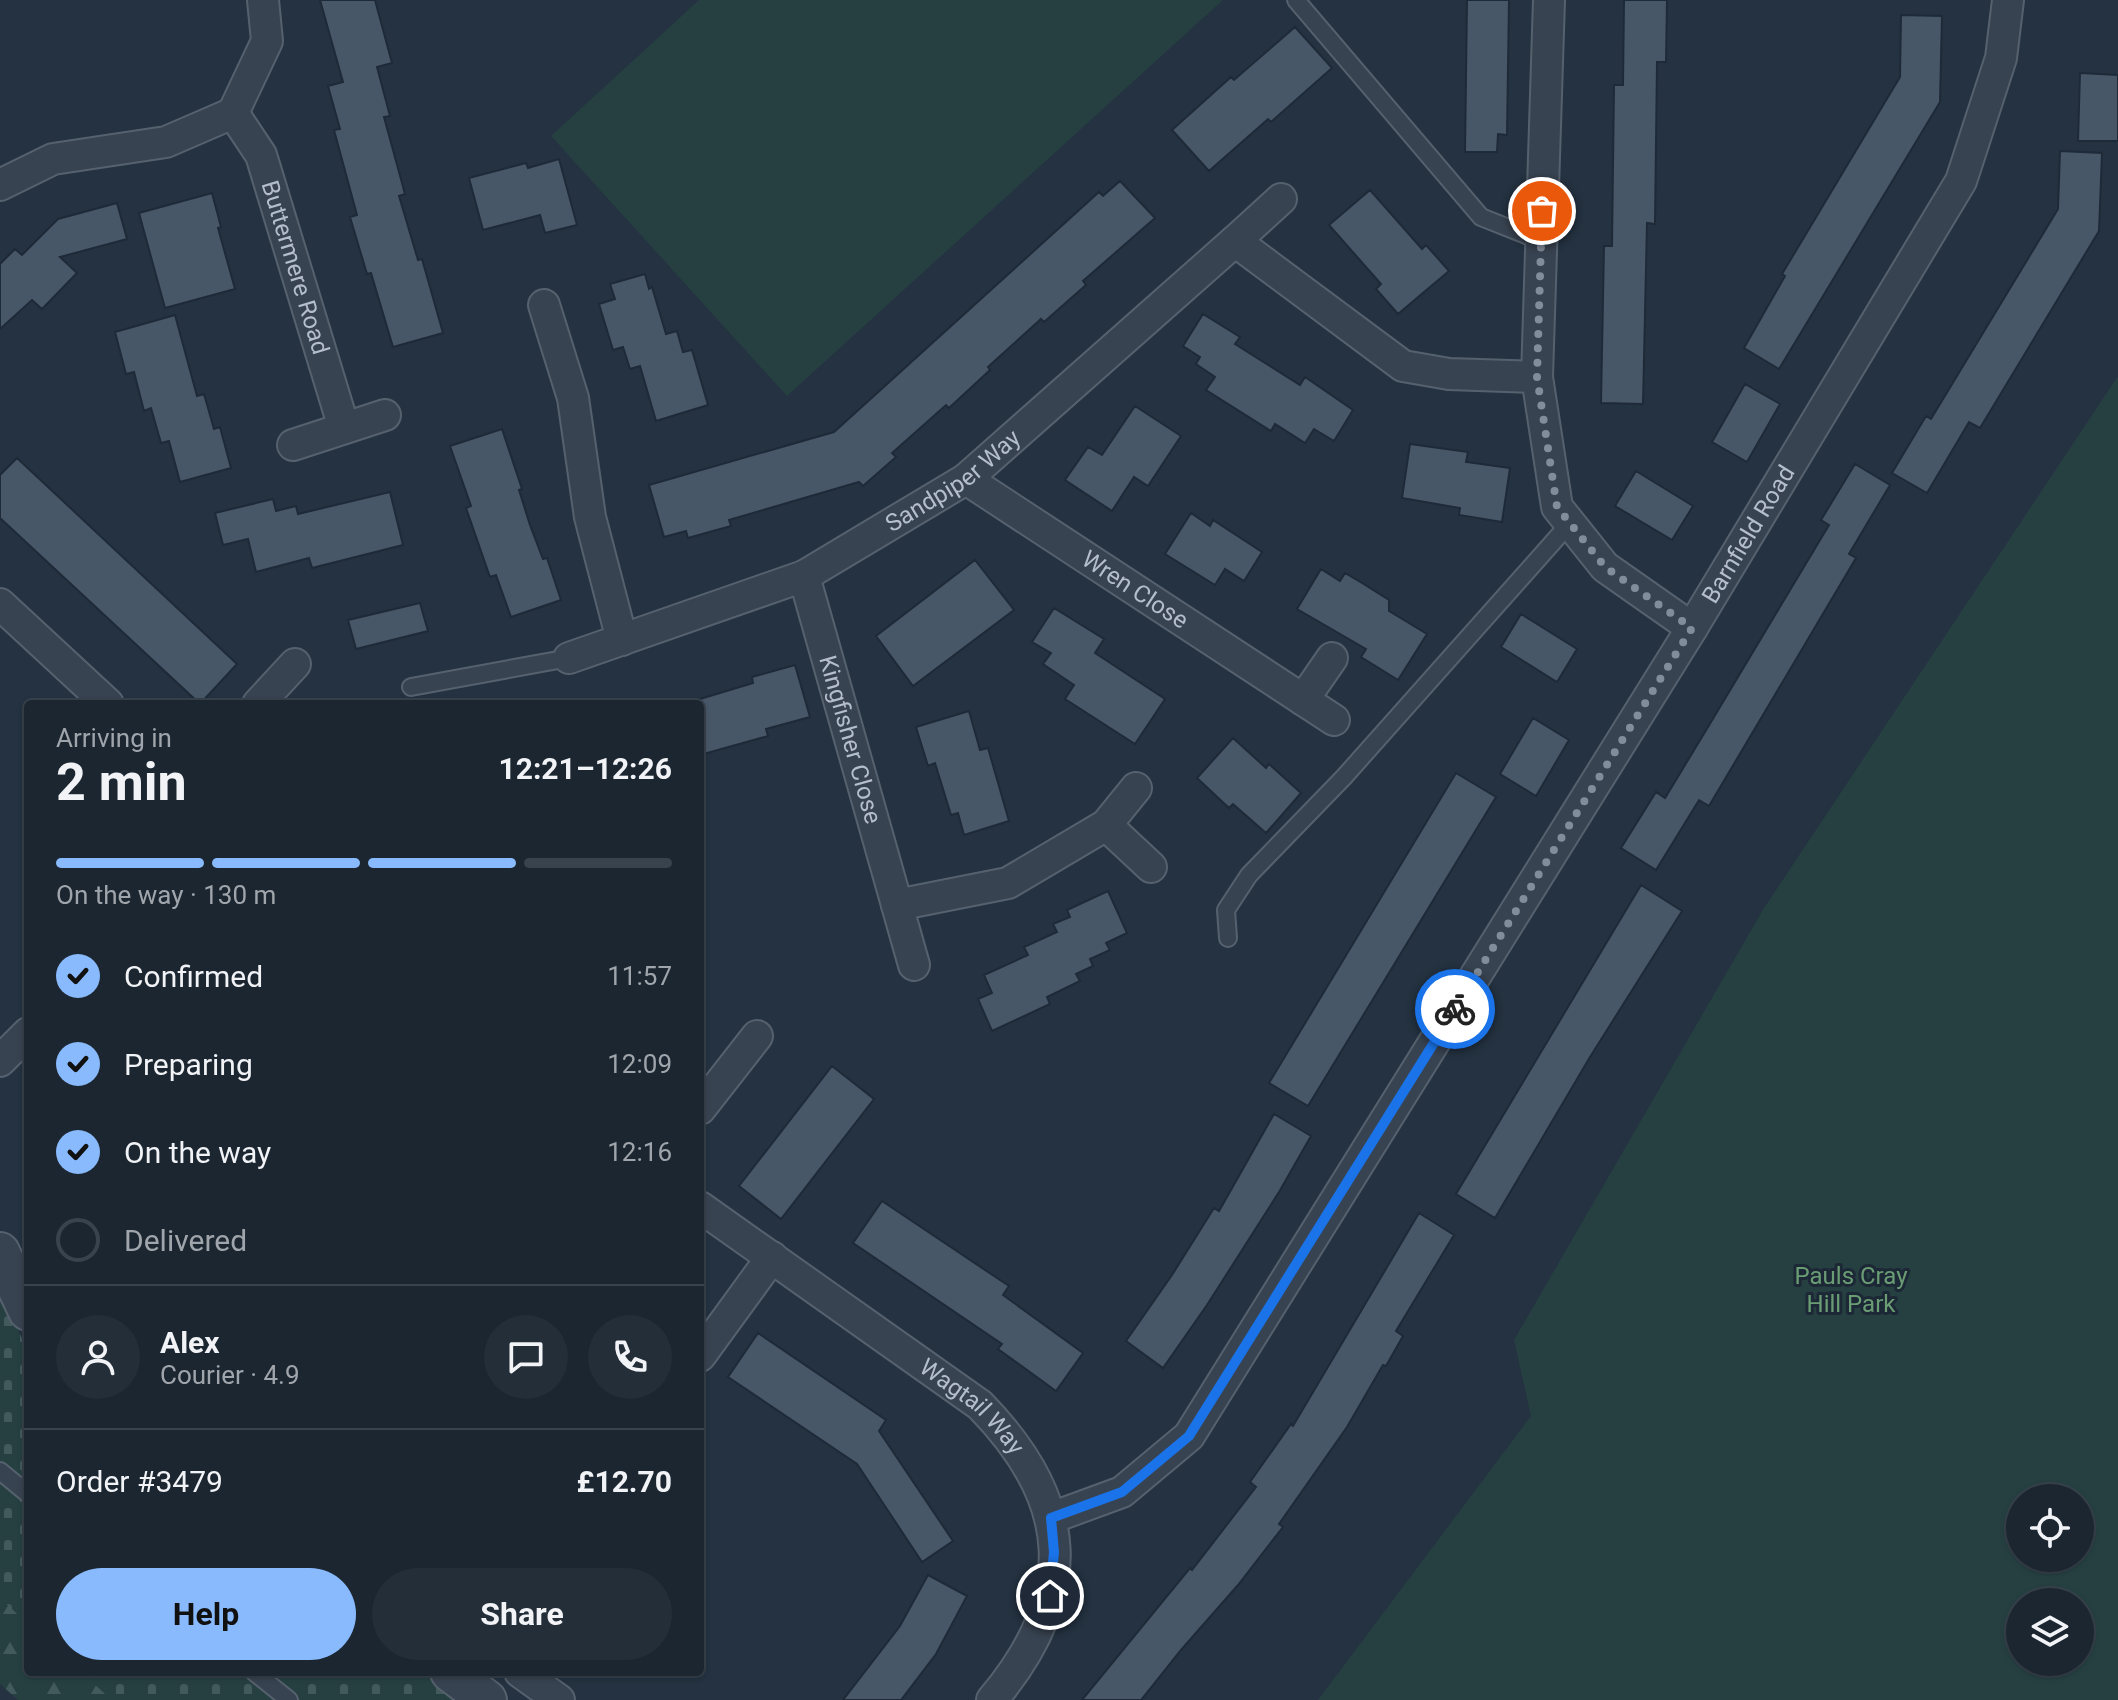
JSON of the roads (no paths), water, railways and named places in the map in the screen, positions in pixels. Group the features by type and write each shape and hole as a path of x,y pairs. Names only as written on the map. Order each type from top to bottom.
{"street":[{"path":"0,185 53,159 166,142 233,113 267,41 263,0"},
{"path":"1549,0 1537,377 1557,507 1605,567 1692,628"},
{"name":"Barnfield Road","path":"1051,1518 1122,1492 1189,1436 1692,628 1961,181 2001,58 2008,0"},
{"name":"Buttermere Road","path":"233,113 261,155 344,428"},
{"name":"Sandpiper Way","path":"569,658 804,576 966,479 1281,199"},
{"path":"1235,241 1403,366 1449,374 1537,377"},
{"path":"544,305 573,398 590,517 622,640"},
{"path":"293,445 385,415"},
{"name":"Wren Close","path":"966,479 1334,720"},
{"name":"Kingfisher Close","path":"804,576 914,965"},
{"path":"0,604 104,700"},
{"path":"1303,700 1332,658"},
{"path":"262,700 295,664"},
{"path":"897,905 1008,883 1106,825 1136,788"},
{"path":"1106,825 1151,867"},
{"path":"704,1104 757,1036"},
{"path":"0,1061 24,1037"},
{"name":"Wagtail Way","path":"704,1210 980,1405 1007,1433 1037,1479 1051,1518 1054,1552 1050,1596 1025,1658 992,1700"},
{"path":"0,1252 24,1303"},
{"path":"704,1350 772,1257"},
{"path":"455,1676 487,1700"},
{"path":"526,1676 559,1700"}],"lane":[{"path":"1296,0 1481,217 1541,241"},
{"path":"1228,938 1226,910 1249,875 1344,777 1570,523"},
{"path":"411,687 569,658"},
{"path":"0,1471 24,1491"},
{"path":"259,1676 289,1700"}],"park label":[{"name":"Pauls Cray Hill Park","path":"1851,1290"}]}
